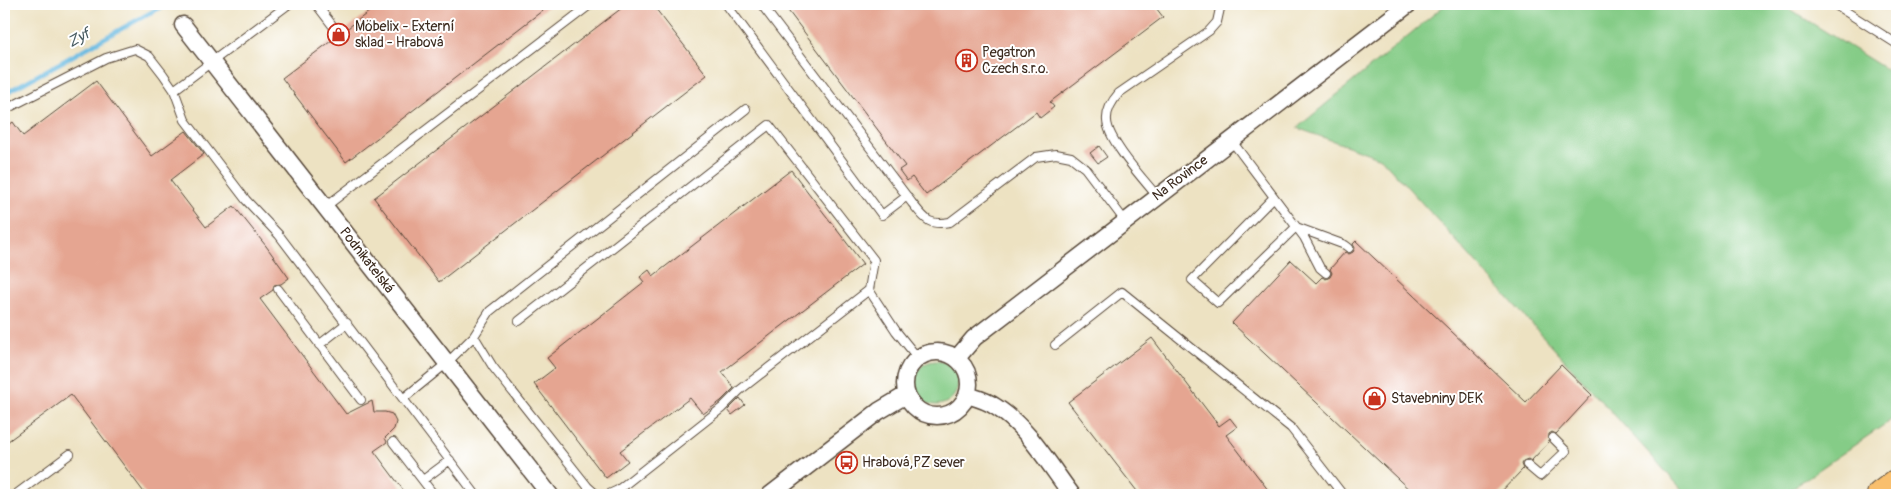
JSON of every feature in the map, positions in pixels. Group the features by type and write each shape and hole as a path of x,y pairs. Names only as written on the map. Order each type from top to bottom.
{"highway":[{"path":"1881,495 1897,483"}],"street":[{"name":"Na Rovince","path":"957,358 974,338 1408,4"},
{"name":"Podnikatelská","path":"183,25 550,495"},
{"path":"927,352 948,353 957,358 964,366 968,375 968,394 963,403 956,410 938,416 928,415 919,411 911,404 906,395 904,385 905,374 910,365 917,357 927,352"},
{"path":"968,394 995,406 1010,417 1022,429 1072,495"},
{"path":"770,495 879,411 906,395"}],"lane":[{"path":"174,90 289,4"},
{"path":"316,4 339,34"},
{"path":"325,207 591,4"},
{"path":"726,4 882,215 907,196"},
{"path":"761,4 907,196 929,222 938,224 950,222 1036,157 1056,154 1071,157 1086,168 1125,221"},
{"path":"1157,196 1114,141 1107,122 1110,106 1119,93 1209,31 1217,22 1221,4"},
{"path":"1834,4 1897,44"},
{"path":"4,113 8,108 106,58 135,49 149,56 174,90 185,120 246,200 279,235 476,495"},
{"path":"404,398 447,363 474,336 490,311 746,109"},
{"path":"519,321 769,125 874,260 869,290 896,332 917,357"},
{"path":"1231,140 1304,237 1320,268 1326,273"},
{"path":"1274,196 1192,280 1218,303 1296,226"},
{"path":"1296,226 1349,248"},
{"path":"278,289 360,400"},
{"path":"474,336 493,367 588,487 597,495 607,495 618,490 722,408 740,390 869,290"},
{"path":"1055,345 1122,292 1290,428 1343,495"},
{"path":"320,345 347,324"},
{"path":"1527,464 1540,476 1566,450 1552,438"},
{"path":"394,442 434,495"},
{"path":"15,495 70,454"},
{"path":"423,480 450,460"}],"green space":[{"path":"1446,4 1781,4 1897,76 1897,416 1782,495 1687,495 1381,158 1297,128"},
{"path":"932,361 940,361 952,367 958,383 952,399 940,405 932,405 920,399 914,387 914,379 920,367"}],"building":[{"path":"379,4 551,4 346,162 282,78 335,38 342,39 344,31"},
{"path":"627,4 652,4 707,75 439,282 374,198"},
{"name":"Pegatron Czech s.r.o.","path":"783,4 1153,4 1163,17 1050,102 1054,107 1040,118 1036,112 926,195 912,177 907,181 899,170 905,166"},
{"path":"96,81 152,156 186,131 204,154 170,180 206,227 234,206 266,246 289,278 281,284 274,285 273,290 260,299 346,414 372,401 374,412 392,414 396,422 394,429 385,438 387,442 374,451 407,495 146,495 71,395 4,444 4,129 13,122 23,136"},
{"path":"1099,146 1107,157 1098,163 1090,153"},
{"path":"791,170 863,264 722,372 734,388 721,401 703,414 690,398 620,451 628,461 606,478 534,384 555,368 547,358 644,282 640,277 649,270 653,276"},
{"path":"1356,241 1526,402 1561,365 1592,395 1556,434 1552,432 1549,434 1549,442 1531,461 1528,459 1523,461 1521,464 1523,469 1498,495 1415,495 1232,323 1291,260 1316,283 1322,277 1326,279 1330,277 1332,273 1330,269 1345,252 1349,254 1353,252 1355,248 1353,244"},
{"path":"1152,338 1219,426 1230,418 1237,427 1226,435 1272,495 1140,495 1068,402"},
{"path":"740,398 745,405 732,415 728,410"}],"waterway":[{"name":"Zyf","path":"4,94 166,4"}],"place":[{"name":"Möbelix - Externí sklad - Hrabová","path":"339,34"},
{"name":"Pegatron Czech s.r.o.","path":"966,60"},
{"name":"Stavebniny DEK","path":"1375,398"},
{"name":"Hrabová,PZ sever","path":"846,462"}]}
